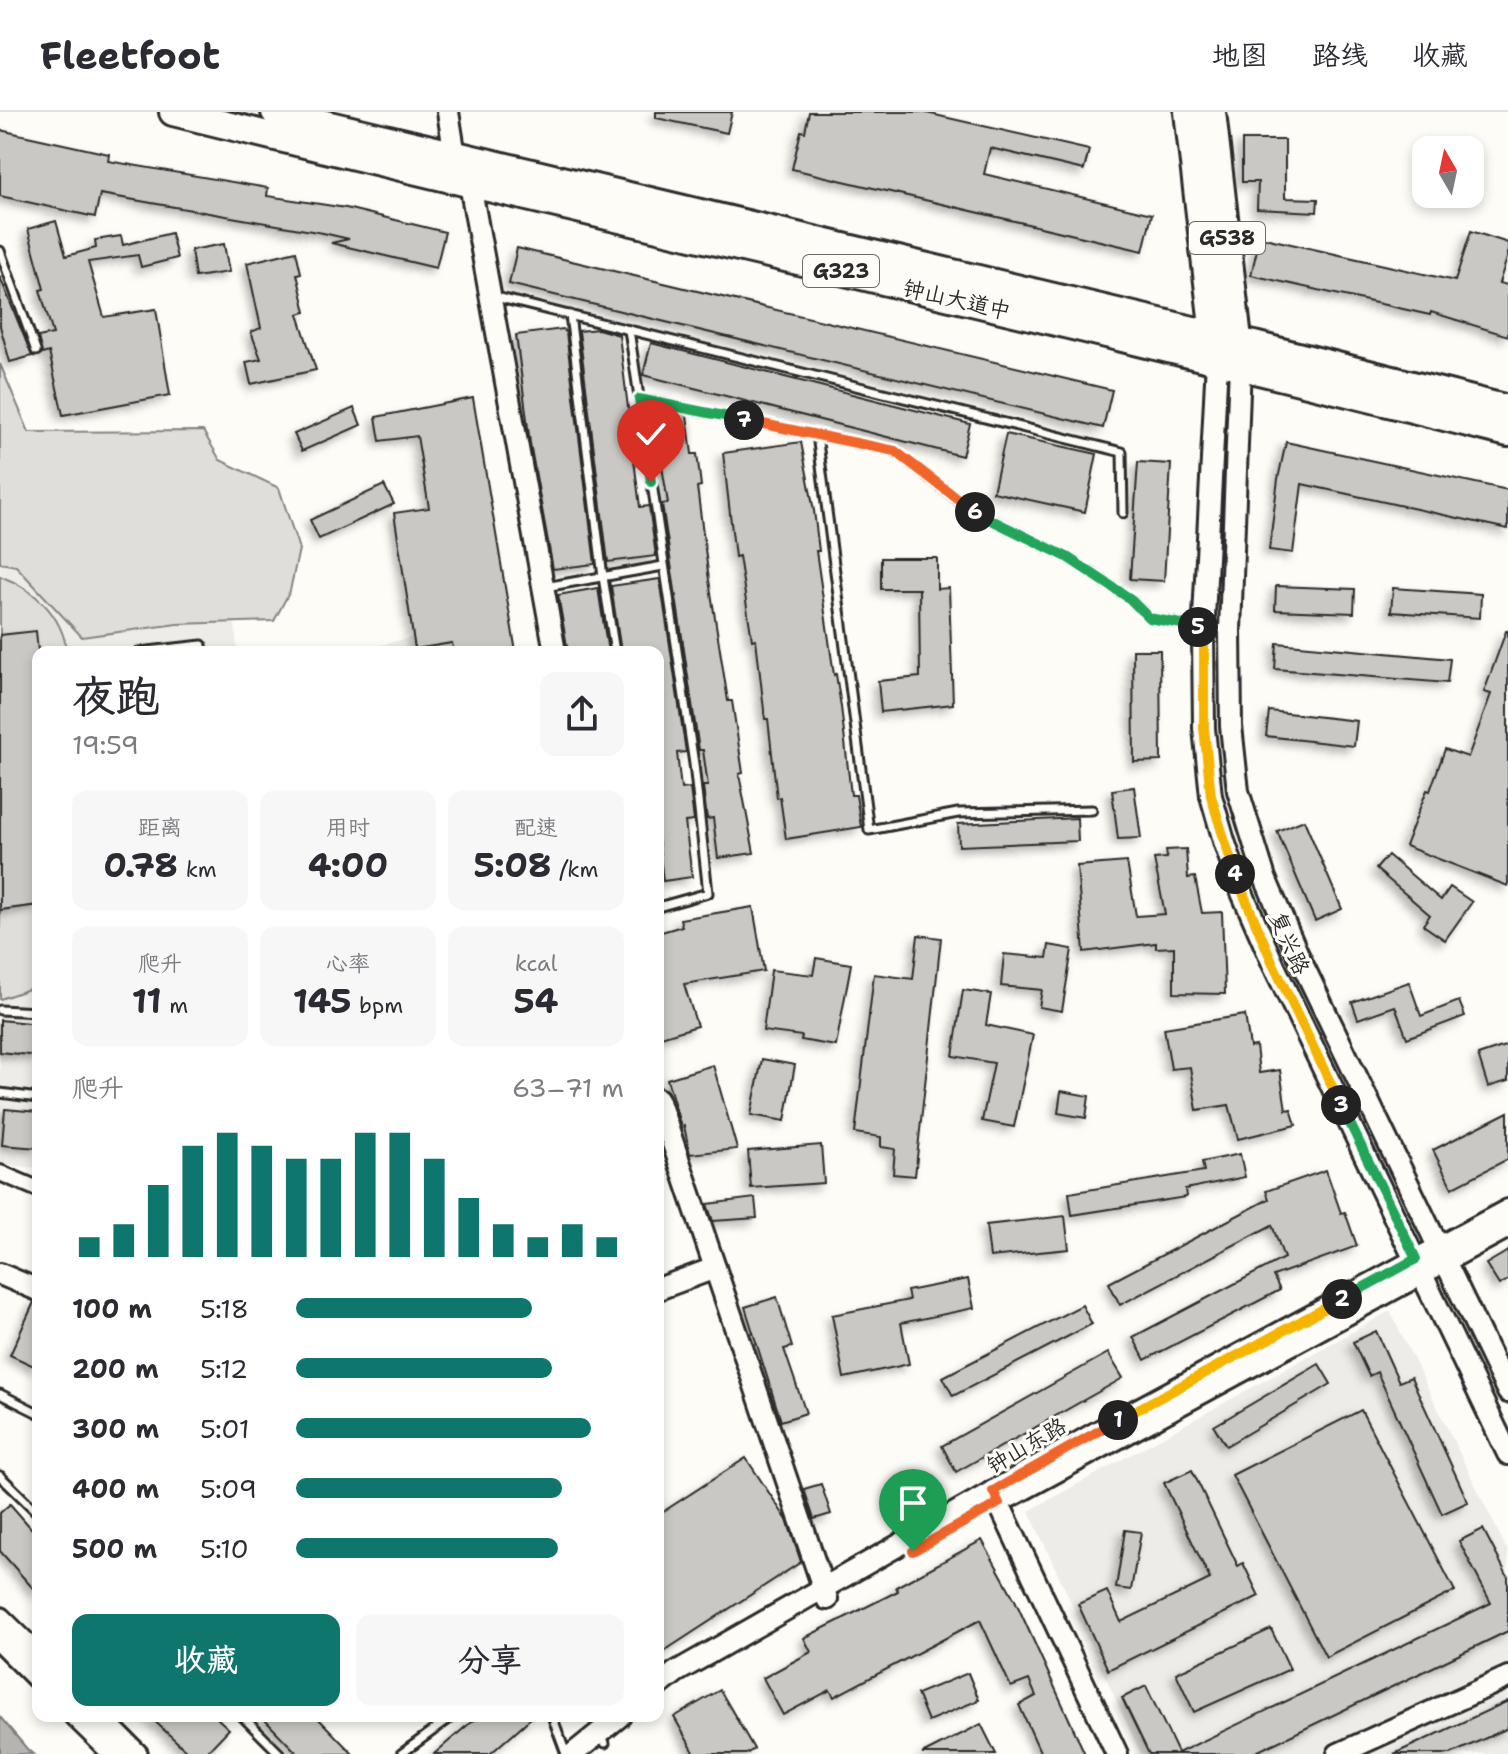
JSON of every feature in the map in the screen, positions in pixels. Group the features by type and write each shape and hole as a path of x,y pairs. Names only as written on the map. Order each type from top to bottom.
{"highway":[{"name":"钟山大道中","path":"173,112 470,184 1508,409"},
{"name":"钟山大道中","path":"275,112 1227,350 1508,433"},
{"name":"G538","path":"1188,112 1227,350"},
{"name":"G538","path":"1212,112 1227,350"}],"main road":[{"path":"448,112 455,156 470,184 554,646"},
{"name":"复兴路","path":"1227,350 1204,628 1204,728 1211,796 1240,888 1274,966 1508,1454"},
{"name":"复兴路","path":"1227,350 1231,726 1238,791 1249,833 1298,955 1508,1392"},
{"path":"664,1117 825,1594"},
{"name":"钟山东路","path":"1442,1254 1508,1210"},
{"name":"钟山东路","path":"664,1695 683,1679 996,1497 1122,1418 1442,1254 1508,1227"},
{"path":"664,1287 715,1268"},
{"path":"0,1274 32,1287"},
{"path":"996,1497 1117,1754"},
{"name":"钟山东路","path":"664,1681 676,1672 825,1594"},
{"path":"0,1618 32,1649"},
{"path":"0,1641 32,1673"},
{"path":"1338,1754 1508,1677"},
{"path":"81,1722 114,1754"},
{"path":"105,1722 137,1754"},
{"path":"573,1754 613,1722"},
{"path":"598,1736 626,1722"}],"street":[{"path":"0,1173 32,1186"}],"lane":[{"path":"0,251 36,351"},
{"path":"490,296 1122,452 1123,513"},
{"path":"570,315 614,646"},
{"path":"629,330 694,764 708,893 664,905"},
{"path":"639,399 895,451 968,508 1067,557 1129,598 1149,618 1230,630"},
{"path":"817,435 869,830 958,813 1092,810"},
{"path":"543,587 663,566"},
{"path":"0,1010 32,1012"},
{"path":"0,1093 32,1097"},
{"path":"0,1394 32,1410"},
{"path":"0,1476 32,1507"},
{"path":"248,1722 280,1754"},
{"path":"401,1754 445,1722"},
{"path":"554,1722 566,1754"}],"shaded area":[{"path":"0,364 29,432 203,431 220,460 279,488 299,549 290,591 274,621 177,624 82,637 16,566 0,563"},
{"path":"0,563 16,566 82,637 177,624 235,623 237,646 32,646 32,1167 0,1164"},
{"path":"0,576 24,588 44,605 59,626 66,646 32,646 32,988 0,999"},
{"path":"422,634 426,646 378,646"},
{"path":"1390,1311 1508,1552 1508,1754 1141,1754 1029,1511"},
{"path":"0,1717 28,1750 33,1754 0,1754"}],"building":[{"path":"656,112 732,112 727,133 656,118"},
{"path":"809,112 922,112 1089,150 1084,170 990,148 984,174 1152,214 1143,251 792,169"},
{"path":"0,130 109,154 108,161 268,188 267,196 346,208 445,232 436,268 331,243 349,239 323,233 100,194 95,217 0,196"},
{"path":"1242,140 1285,140 1285,198 1318,199 1317,212 1257,209 1258,182 1242,182"},
{"path":"56,221 66,256 96,248 95,240 121,236 123,245 171,233 177,258 141,267 138,255 88,262 104,317 156,309 170,395 63,415 49,352 42,354 38,337 53,334 40,290 44,289 28,229"},
{"path":"1471,231 1508,243 1508,255 1499,283 1508,285 1508,336 1431,312 1430,315 1251,275 1260,237 1455,281"},
{"path":"224,244 229,272 195,277 191,250"},
{"path":"517,248 1112,390 1103,428 509,284"},
{"path":"296,251 301,273 297,274 306,312 298,314 316,370 251,384 246,362 261,359 251,332 261,328 247,263"},
{"path":"0,277 32,356 10,362 0,326"},
{"path":"563,329 566,333 595,564 553,569 530,443 516,335"},
{"path":"598,329 619,335 630,424 631,419 636,419 641,451 633,452 640,507 649,506 656,556 608,562 579,331"},
{"path":"651,343 970,424 962,456 643,375"},
{"path":"473,398 515,646 453,646 452,643 415,646 394,513 429,508 417,436 380,441 376,417"},
{"path":"354,408 361,425 302,451 294,434"},
{"path":"674,413 687,415 692,454 697,454 701,486 697,487 709,580 728,701 732,701 743,773 739,774 754,853 718,858 713,818 707,819 703,786 708,786 703,750 699,750 662,504 668,503 659,448 653,449 649,417"},
{"path":"1006,434 1097,454 1085,512 993,492"},
{"path":"801,442 814,511 819,551 816,551 841,707 851,795 856,795 861,827 786,839 780,797 777,798 768,719 765,719 756,639 752,640 739,556 735,557 723,453"},
{"path":"1286,442 1508,490 1508,529 1302,484 1293,553 1269,550"},
{"path":"1138,462 1171,464 1164,581 1130,579"},
{"path":"384,485 394,504 319,539 310,520"},
{"path":"881,558 937,558 937,589 949,588 953,704 881,712 878,681 920,677 919,589 881,589"},
{"path":"660,579 686,752 677,753 681,789 690,788 694,821 685,822 692,877 664,881 664,646 620,646 611,586"},
{"path":"1276,586 1355,589 1354,613 1275,610"},
{"path":"598,588 607,646 567,646 558,595"},
{"path":"1393,588 1481,594 1480,618 1391,612"},
{"path":"36,631 38,646 32,646 32,906 0,910 0,635"},
{"path":"1506,631 1508,886 1405,846 1445,749 1468,757 1491,694 1484,692"},
{"path":"1277,643 1450,659 1447,683 1275,669"},
{"path":"1133,650 1160,650 1161,761 1134,762"},
{"path":"1269,711 1357,721 1354,746 1266,736"},
{"path":"1134,787 1141,838 1118,839 1112,790"},
{"path":"1077,818 1078,841 959,846 958,824"},
{"path":"1304,820 1342,909 1315,921 1277,831"},
{"path":"1186,849 1188,878 1195,877 1202,913 1222,912 1225,994 1174,993 1174,947 1156,948 1156,943 1084,952 1077,866 1127,862 1136,916 1165,914 1154,859 1167,858 1166,850"},
{"path":"1388,855 1441,900 1450,887 1472,902 1445,940 1423,925 1430,915 1376,869"},
{"path":"753,907 764,971 684,984 697,1026 664,1036 664,931 682,926 680,919"},
{"path":"918,935 941,938 915,1176 893,1174 895,1149 881,1147 881,1137 855,1133 874,974 913,979"},
{"path":"1049,945 1072,949 1062,1011 1039,1007 1042,990 1001,986 1004,954 1047,958"},
{"path":"816,958 851,964 836,1046 801,1040 802,1036 763,1031 771,970 813,975"},
{"path":"1409,982 1421,1016 1459,1001 1465,1016 1407,1038 1395,1006 1358,1019 1352,1002"},
{"path":"963,990 991,994 986,1025 1033,1035 1014,1127 982,1121 994,1063 953,1056"},
{"path":"1245,1015 1250,1047 1256,1046 1259,1073 1280,1070 1286,1110 1291,1109 1296,1125 1238,1139 1229,1105 1197,1110 1190,1067 1171,1069 1164,1028"},
{"path":"0,1020 32,1023 32,1055 0,1052"},
{"path":"1508,1045 1508,1081 1488,1087 1478,1055"},
{"path":"762,1059 795,1065 785,1121 751,1115"},
{"path":"713,1065 737,1149 690,1154 684,1126 681,1127 667,1079"},
{"path":"1061,1091 1089,1096 1086,1118 1058,1113"},
{"path":"5,1109 32,1111 32,1148 2,1145"},
{"path":"1508,1112 1508,1159 1452,1188 1433,1150"},
{"path":"821,1145 824,1183 751,1188 748,1151"},
{"path":"1240,1154 1245,1177 1185,1189 1186,1197 1072,1215 1069,1193 1204,1171 1202,1162"},
{"path":"1326,1170 1357,1246 1273,1276 1280,1290 1145,1360 1133,1337 1284,1258 1272,1225 1120,1305 1109,1283 1269,1199 1266,1191"},
{"path":"755,1198 757,1218 713,1221 707,1204"},
{"path":"1065,1216 1069,1249 990,1257 986,1225"},
{"path":"1508,1251 1508,1280 1499,1285 1486,1264"},
{"path":"968,1279 974,1308 901,1323 909,1364 844,1378 832,1315 909,1300 907,1291"},
{"path":"777,1297 792,1347 784,1349 806,1413 781,1421 745,1307"},
{"path":"1082,1305 1092,1324 953,1396 943,1377"},
{"path":"32,1306 32,1365 10,1355"},
{"path":"1376,1331 1399,1382 1411,1377 1468,1502 1442,1514 1377,1372 1369,1376 1353,1342"},
{"path":"1108,1353 1123,1378 956,1472 942,1446"},
{"path":"1319,1364 1331,1384 1226,1446 1214,1426"},
{"path":"1361,1410 1455,1591 1326,1657 1232,1475"},
{"path":"746,1458 787,1520 801,1562 664,1651 664,1511"},
{"path":"1192,1470 1238,1566 1243,1563 1259,1596 1108,1670 1078,1604 1107,1591 1121,1622 1210,1579 1164,1483"},
{"path":"821,1484 831,1514 814,1519 804,1489"},
{"path":"10,1504 32,1529 32,1587 0,1551 0,1513"},
{"path":"1483,1529 1508,1577 1508,1631 1252,1754 1149,1754 1122,1698 1146,1686 1178,1753 1491,1603 1459,1541"},
{"path":"1125,1530 1141,1532 1131,1590 1116,1588"},
{"path":"982,1540 1015,1600 1085,1754 1041,1754 1019,1705 1036,1696 1029,1680 1011,1687 980,1620 834,1697 830,1690 783,1715 763,1678 811,1652 804,1638 898,1591 896,1587"},
{"path":"1271,1629 1290,1669 1194,1712 1176,1673"},
{"path":"968,1673 979,1700 928,1721 917,1694"},
{"path":"720,1690 754,1749 746,1754 695,1754 674,1717"},
{"path":"1508,1701 1508,1728 1451,1754 1394,1754"},
{"path":"155,1722 221,1722 229,1729 205,1754 190,1754"},
{"path":"267,1722 322,1722 353,1754 298,1754"},
{"path":"471,1722 526,1722 490,1754 434,1754"},
{"path":"981,1724 996,1754 922,1754"}],"route":[{"path":"651,482 639,399 895,451 968,508 1067,557 1129,598 1149,618 1204,628 1204,728 1211,796 1224,841 1240,888 1274,966 1416,1259 993,1491 999,1503 913,1551"}]}
